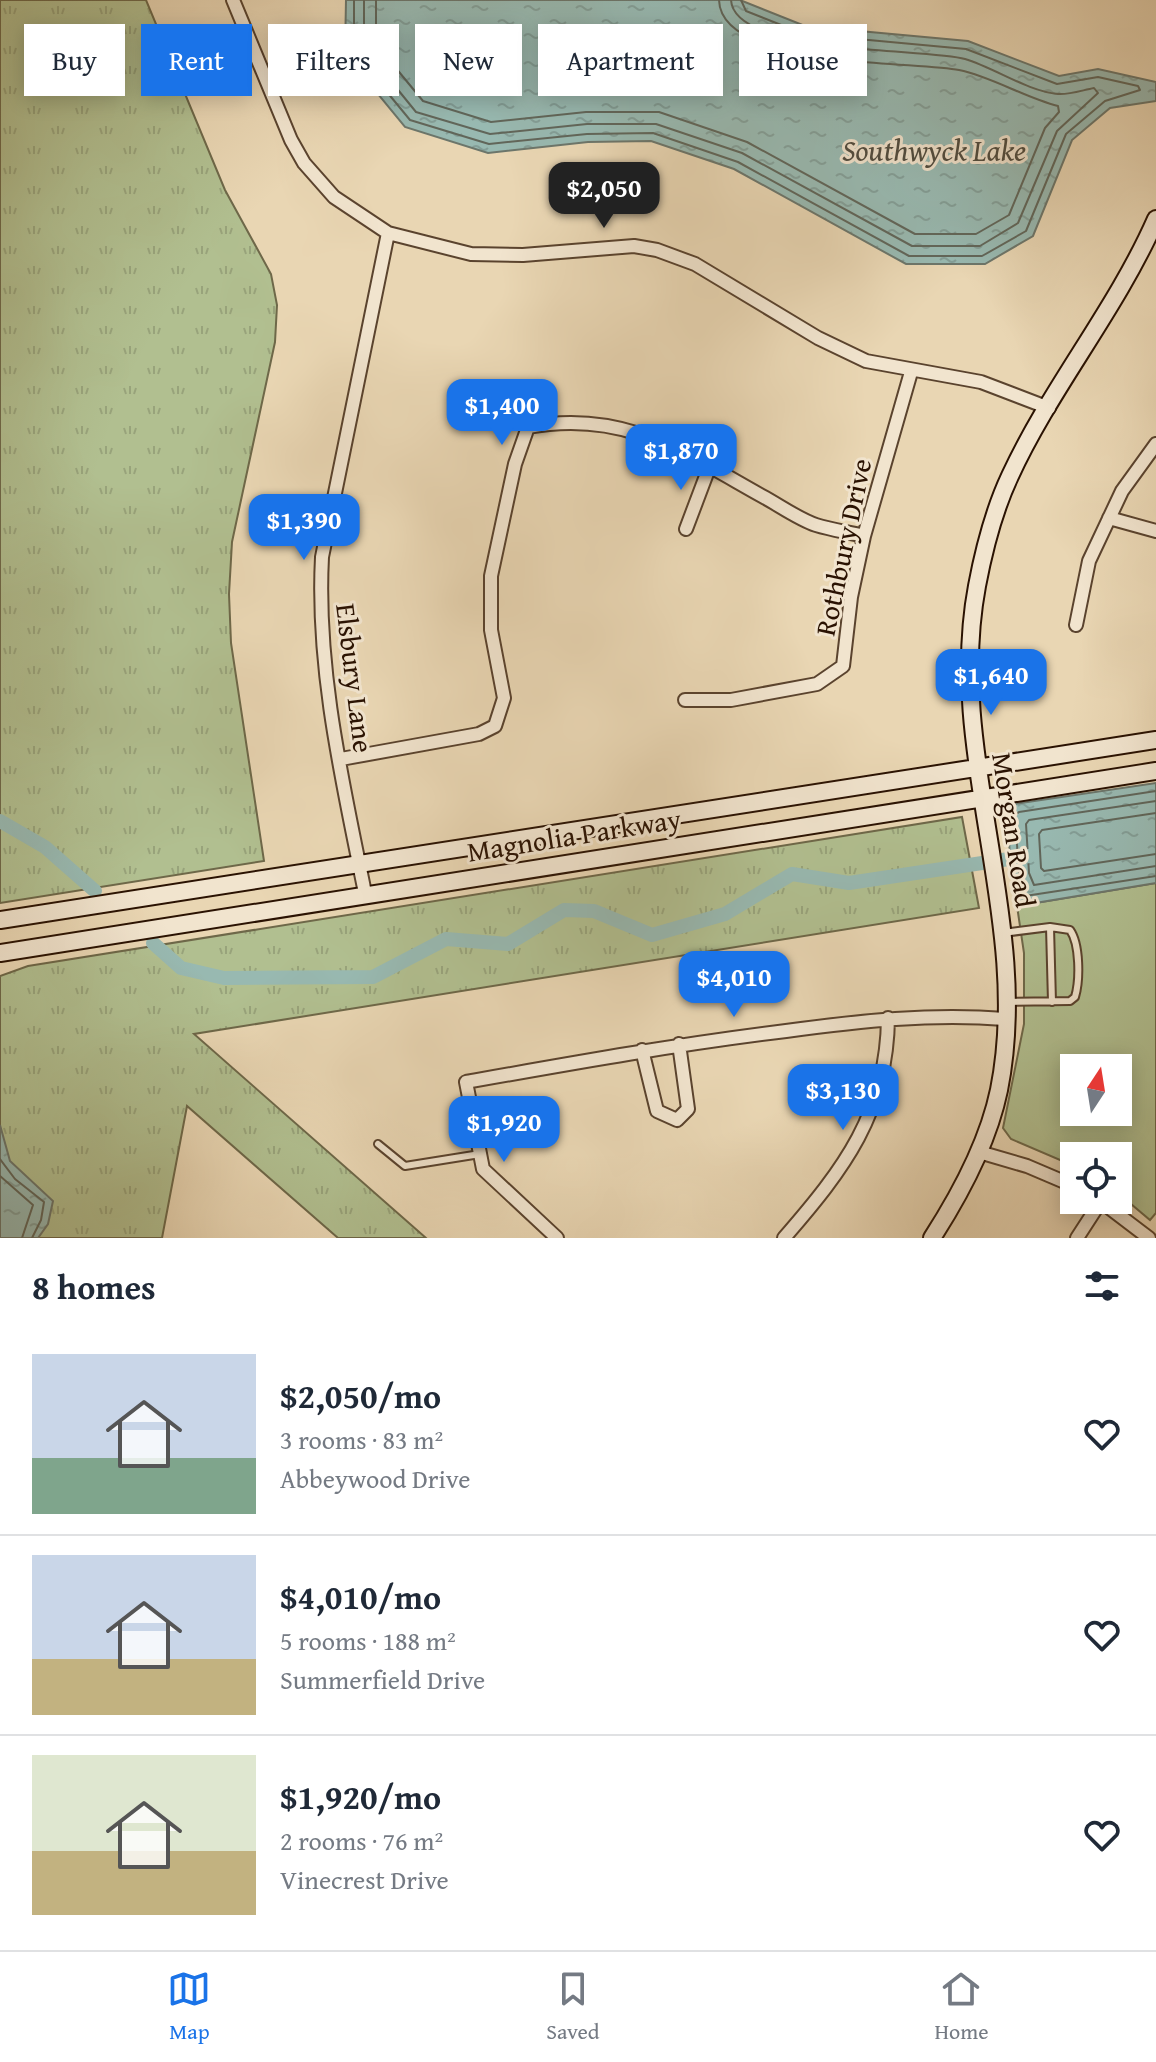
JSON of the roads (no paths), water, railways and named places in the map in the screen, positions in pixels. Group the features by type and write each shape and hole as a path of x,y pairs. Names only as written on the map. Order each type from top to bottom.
{"main road":[{"name":"Morgan Road","path":"932,1238 979,1152 999,1090 1006,1011 1003,933 981,799 967,670 977,588 988,535 1010,476 1131,272 1156,219"},
{"name":"Magnolia Parkway","path":"0,920 1156,740"},
{"name":"Magnolia Parkway","path":"0,953 365,893 1156,771"},
{"path":"759,802 765,832"},
{"path":"555,834 561,863"}],"street":[{"path":"233,0 291,140 304,163 334,197 388,233 471,254 523,255 634,246 657,250 695,264 818,338 866,361 911,372 981,382 1049,408"},
{"name":"Elsbury Lane","path":"365,893 322,628 322,557 388,233"},
{"name":"Rothbury Drive","path":"685,700 731,700 817,684 843,666 851,597 864,536 911,372"},
{"path":"341,759 464,737 495,726 504,698 491,630 491,576 515,464 528,427 558,421 624,428 688,451 709,468 814,524 864,536"},
{"path":"1076,625 1089,561 1122,491 1156,444"},
{"path":"686,529 709,468"},
{"path":"1109,518 1156,531"},
{"path":"557,1238 483,1169 466,1082 679,1044 888,1018 1006,1011"},
{"path":"784,1238 857,1145 879,1096 888,1049 888,1018"},
{"path":"642,1050 657,1111 677,1120 688,1109 679,1044"},
{"path":"979,1152 1027,1166 1060,1180"},
{"path":"1077,1238 1092,1214"},
{"path":"1118,1214 1149,1238"}],"lane":[{"path":"1050,927 1052,1002"},
{"path":"1003,933 1065,927 1074,934 1078,980 1075,997 1070,1001 1006,1011"},
{"path":"378,1144 405,1166 480,1154"}],"water":[{"name":"Southwyck Lake","path":"346,0 740,0 800,24 739,24 739,96 867,96 867,32 968,41 1059,76 1098,69 1156,82 1156,101 1110,108 1072,140 1033,236 985,264 906,264 734,169 651,141 588,142 488,153 405,127 380,96 399,96 399,24 346,24"},
{"path":"1156,783 1156,883 1017,906 1011,875 1007,805"},
{"path":"0,1125 10,1161 53,1201 48,1224 38,1238 0,1238"}],"waterway":[{"path":"0,821 45,847 95,891"},
{"path":"153,943 181,968 224,978 373,977 446,939 508,944 564,910 594,911 652,935 725,914 792,874 849,883 1029,856"}]}
